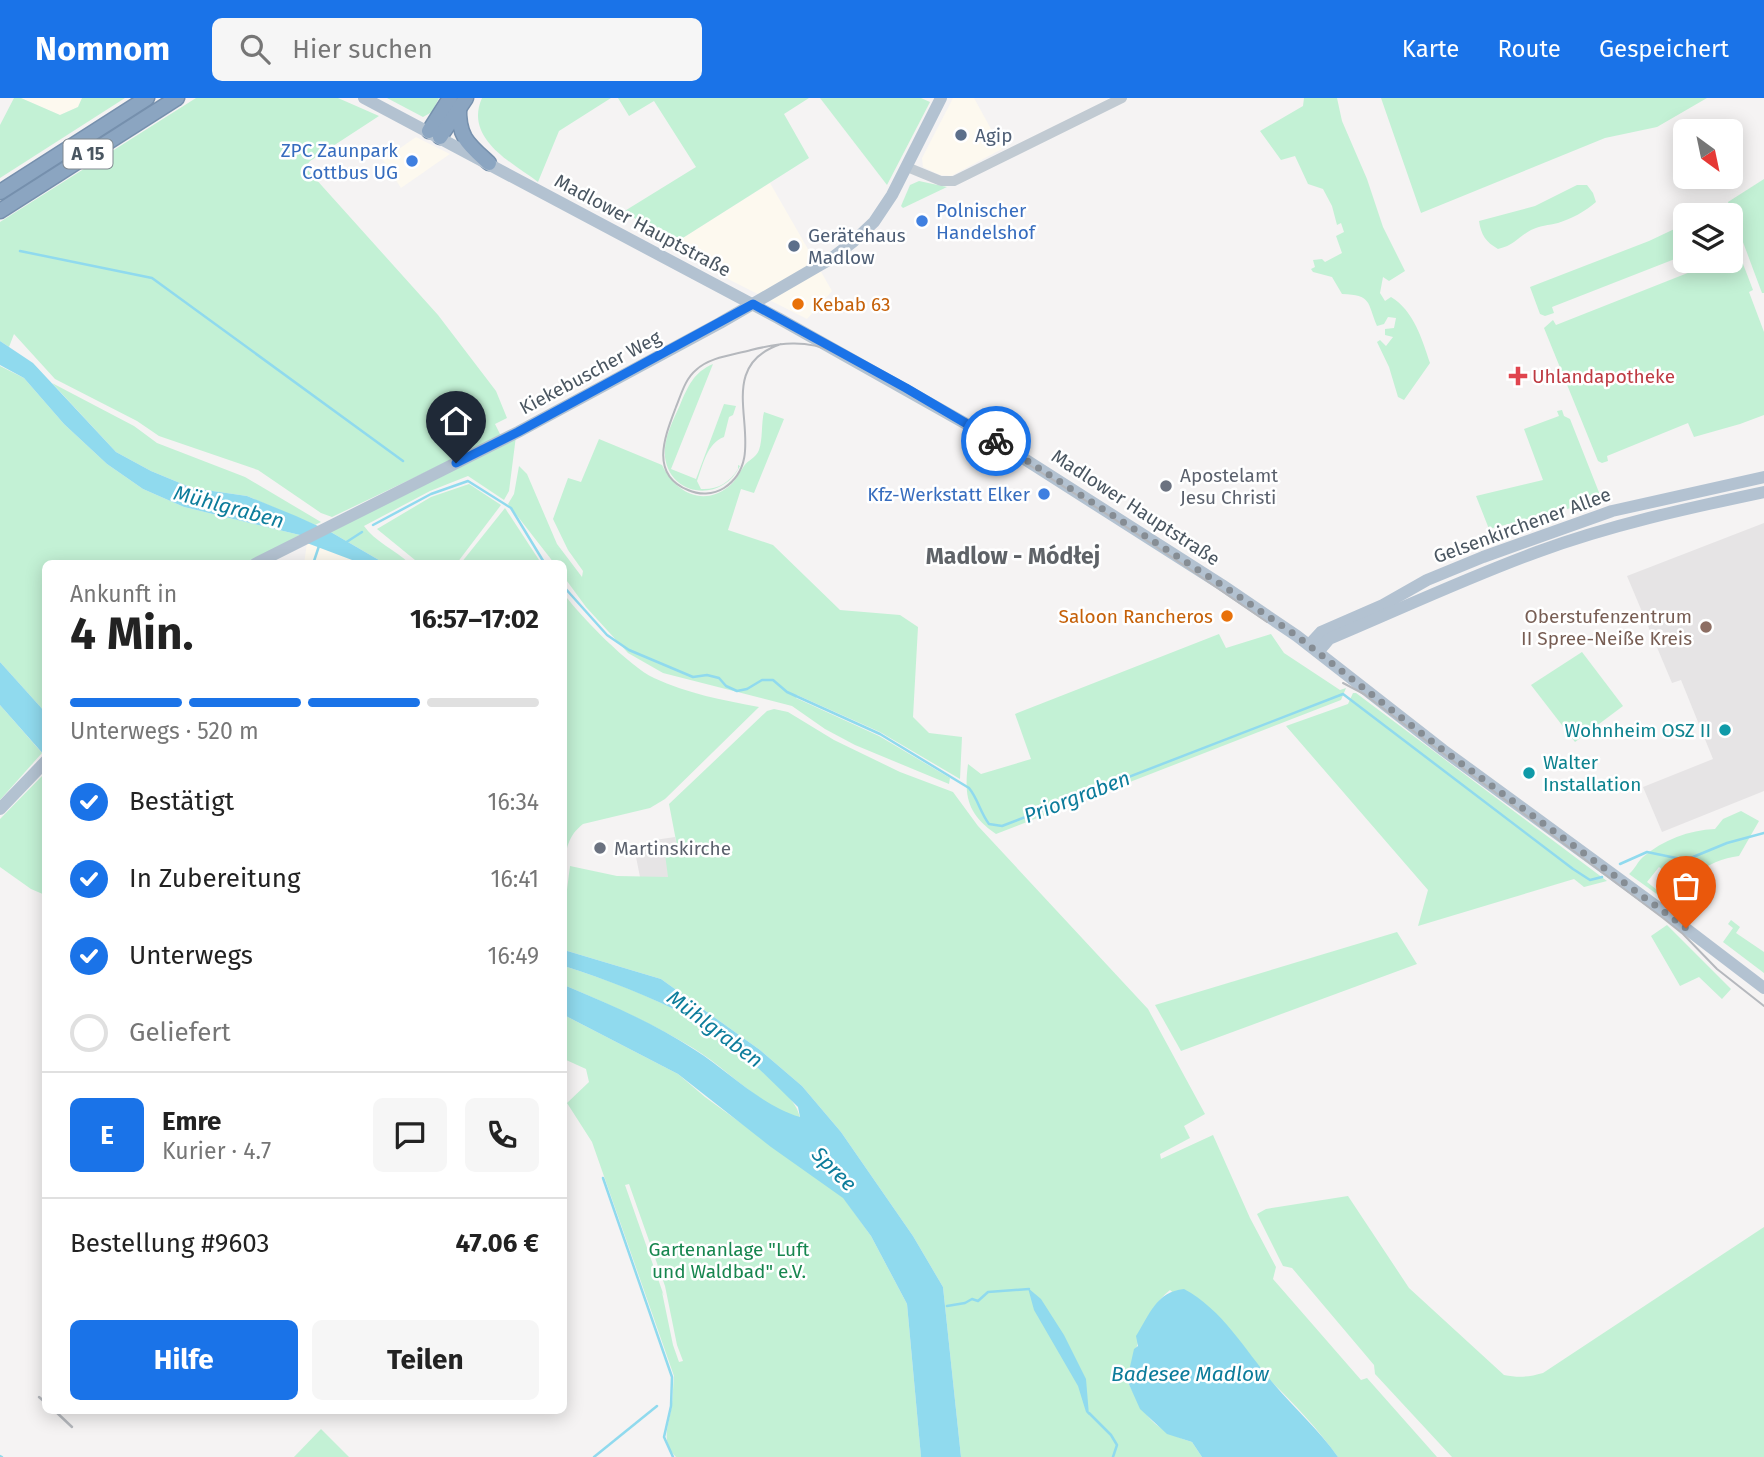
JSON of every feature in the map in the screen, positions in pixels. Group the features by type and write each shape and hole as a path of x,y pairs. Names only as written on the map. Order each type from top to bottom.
{"highway":[{"name":"A 15","path":"0,192 147,98"},
{"name":"A 15","path":"0,211 177,98"},
{"path":"434,134 458,101"},
{"path":"458,101 458,123 462,135 489,163"}],"main road":[{"name":"Madlower Hauptstraße","path":"364,98 753,304 993,439 1222,585 1313,649 1443,750 1656,905 1764,988"},
{"name":"Kiekebuscher Weg","path":"262,560 518,432 832,258 874,222 892,195 941,98"},
{"name":"Gelsenkirchener Allee","path":"1313,649 1321,632 1383,605 1427,580 1483,557 1612,511 1764,477"},
{"name":"Gelsenkirchener Allee","path":"1313,649 1329,639 1433,593 1538,551 1634,522 1764,492"},
{"path":"0,808 42,765"}],"street":[{"path":"906,167 941,181 954,181 1122,98"}],"shaded area":[{"path":"21,98 82,98 78,107 60,115"},
{"path":"953,98 974,98 1002,149 951,176 940,175 923,167 922,158"},
{"path":"416,137 450,154 401,188 383,160"},
{"path":"770,183 832,291 807,319 667,248"},
{"name":"Oberstufenzentrum II Spree-Neiße Kreis","path":"1764,523 1764,791 1662,832 1643,787 1713,759 1681,680 1672,683 1627,576"},
{"path":"307,543 354,560 305,560"},
{"path":"675,837 678,851 668,877 640,877 635,852 649,849 648,841"}],"green space":[{"path":"14,98 21,98 60,115 78,107 82,98 125,98 0,178 0,125"},
{"path":"196,98 338,98 379,116 310,161 305,167 438,315 496,391 507,418 495,424 501,436 332,517 321,513 258,470 159,436 137,421 55,379 14,334 9,347 0,341 0,222"},
{"path":"387,98 439,98 432,112 423,117"},
{"path":"482,98 611,98 559,131 538,182 493,148 485,137 479,125 478,112"},
{"path":"618,98 809,98 784,114 809,158 667,248 657,242 662,233 623,212 696,167 654,101 629,116"},
{"path":"820,98 921,98 930,102 887,185"},
{"path":"1304,98 1337,98 1342,121 1367,179 1383,227 1405,271 1389,281 1383,277 1380,293 1385,301 1391,297 1406,310 1420,335 1430,363 1404,400 1398,397 1389,367 1377,342 1380,340 1386,346 1393,337 1385,335 1385,329 1394,328 1396,318 1388,317 1384,324 1377,326 1364,298 1342,294 1332,277 1313,272 1313,260 1322,259 1325,262 1342,253 1336,236 1344,232 1341,223 1337,225 1332,206 1323,189 1308,184 1295,156 1281,160 1260,131 1303,106"},
{"path":"1381,98 1707,98 1657,127 1605,138 1421,213"},
{"path":"1764,179 1764,293 1743,242 1743,203 1728,202"},
{"path":"919,181 947,187 903,208 901,206 910,185"},
{"path":"1577,185 1587,185 1593,193 1596,202 1588,209 1558,223 1534,229 1498,249 1487,241 1483,234 1479,221 1535,206"},
{"path":"1673,230 1673,260 1552,307 1554,313 1545,316 1540,314 1530,287"},
{"path":"1743,264 1753,290 1749,292 1764,332 1764,415 1694,437 1688,423 1607,456 1608,461 1602,463 1598,461 1544,328 1553,320 1556,325 1688,273 1743,273"},
{"path":"713,364 671,469 696,479 724,404 736,406 733,415 729,417 724,437 713,444 697,481 701,489 725,483 721,486 710,490 698,490 686,487 676,480 665,457 667,437 696,375"},
{"path":"0,366 24,378 64,424 107,464 143,489 184,507 300,535 254,560 42,560 42,709 0,662"},
{"path":"52,383 134,426 157,443 245,477 321,522 315,525 247,496 192,488 151,471 116,452"},
{"path":"1562,410 1564,416 1570,419 1602,500 1489,529 1476,496 1543,480 1524,429 1559,416 1557,411"},
{"path":"764,412 784,419 754,493 741,489 728,530 773,545 840,610 900,615 918,627 913,717 929,733 962,737 960,779 880,732 797,695 796,698 879,736 950,778 949,784 855,745 825,729 792,706 663,673 628,653 586,607 567,581 567,560 552,560 508,504 514,494 519,466 527,474 557,544 582,577 583,571 568,550 553,519 568,478 581,482 599,439 662,465 674,482 698,496 718,493 731,485 758,453"},
{"path":"516,436 509,491 504,500 468,476 430,491 364,526 405,560 379,560 329,531"},
{"path":"469,484 501,505 459,560 415,560 377,529 431,497"},
{"path":"505,508 539,560 463,560"},
{"path":"567,598 606,640 654,678 693,692 759,707 665,799 650,808 583,824 567,848"},
{"path":"1219,634 1226,648 1271,634 1284,653 1340,690 1346,688 1341,700 996,834 973,812 967,795 968,764 981,774 1031,759 1015,714"},
{"path":"1582,652 1623,706 1575,742 1531,685"},
{"path":"1353,693 1607,881 1584,887 1574,879 1418,926 1428,890 1286,726 1348,704"},
{"path":"0,705 42,753 0,800"},
{"path":"774,709 788,712 834,740 900,772 953,792 978,826 1148,1009 1205,1114 1184,1126 1190,1138 1160,1154 1161,1159 1213,1135 1250,1218 1276,1267 1273,1279 1361,1380 1367,1378 1437,1457 1338,1457 1280,1390 1170,1290 1147,1320 1127,1380 1151,1420 1168,1432 1192,1442 1202,1457 961,1457 943,1287 913,1236 841,1132 802,1086 760,1050 661,979 567,951 567,890 570,866 617,876 668,877 665,854 678,851 669,804 767,711"},
{"path":"42,776 42,894 0,867 0,819"},
{"path":"1741,811 1759,821 1739,856 1721,860 1696,871 1677,867 1670,875 1659,867 1647,882 1667,898 1671,893 1675,895 1683,885 1683,879 1691,879 1674,898 1665,900 1629,874 1641,859 1659,846 1686,834 1715,829 1723,819"},
{"path":"1731,920 1740,927 1736,933 1764,952 1764,973 1723,942 1733,928 1728,924"},
{"path":"1667,925 1731,989 1722,999 1699,977 1680,986 1651,936"},
{"path":"1397,932 1417,964 1181,1051 1155,1005"},
{"path":"567,967 643,995 682,1013 717,1034 792,1100 800,1118 771,1105 706,1057 630,1014 567,986"},
{"name":"Gartenanlage \"Luft und Waldbad\" e.V.","path":"567,1017 678,1074 705,1097 843,1197 871,1236 907,1304 921,1457 676,1457 667,1438 674,1376 592,1142 567,1103 589,1082 586,1069 567,1060","holes":["629,1184 665,1286 677,1345 683,1361 679,1362 662,1292 664,1296 625,1185"]},
{"path":"1348,1196 1409,1288 1504,1375 1514,1377 1543,1373 1764,1227 1764,1457 1452,1457 1375,1374 1374,1365 1292,1268 1283,1266 1257,1214 1266,1209"},
{"path":"321,1429 349,1457 294,1457"}],"water":[{"name":"Mühlgraben","path":"0,341 33,363 116,452 151,471 192,488 247,496 329,531 379,560 352,560 307,543 300,535 184,507 143,489 107,464 64,424 24,378 0,365"},
{"path":"0,662 42,709 42,753 0,705"},
{"path":"567,951 661,979 760,1050 802,1086 841,1132 913,1236 943,1287 961,1457 921,1457 907,1304 871,1236 843,1198 771,1147 678,1074 567,1017 567,986 664,1031 785,1112 800,1117 798,1107 749,1060 717,1034 682,1013 603,979 567,967"},
{"path":"1028,1288 1041,1299 1064,1335 1086,1379 1089,1415 1078,1386 1034,1310"},
{"name":"Badesee Madlow","path":"1184,1289 1222,1319 1273,1383 1338,1457 1202,1457 1192,1442 1167,1434 1140,1409 1127,1380 1134,1349 1138,1346 1136,1336 1160,1299"}],"waterway":[{"path":"20,251 152,278 403,461"},
{"name":"Priorgraben","path":"373,525 431,494 468,481 511,508 543,560"},
{"name":"Priorgraben","path":"345,543 362,532"},
{"path":"314,560 319,546"},
{"name":"Priorgraben","path":"567,590 607,635 629,650 693,677 707,675 719,678 726,686 737,691 747,689 762,680 773,680 787,692 880,734 969,788 989,824 1002,826 1343,694 1573,869 1590,880 1602,877"},
{"name":"Priorgraben","path":"1620,864 1647,852 1681,859 1693,857 1727,843 1764,833"},
{"path":"603,1178 672,1377 671,1406 664,1437 673,1457"},
{"path":"947,1306 972,1299 978,1301 988,1292 1029,1289"},
{"path":"594,1457 657,1406"},
{"path":"1089,1413 1117,1445 1113,1457"}],"tram line":[{"path":"781,344 758,356 747,373 743,392 745,454 739,473 724,488 711,493 692,492 676,483 668,474 663,453 672,418 686,382 692,374 708,362 729,355 762,348 772,346 782,344 813,345 834,352 1000,447 1108,515 1267,622"},
{"path":"1343,683 1364,694 1663,918 1683,934 1717,969 1764,1006"}],"railway":[{"path":"58,1414 72,1427"}],"way so far":[{"path":"996,441 1297,636 1443,750 1686,928"}],"place":[{"name":"Agip","path":"961,135"},
{"name":"ZPC Zaunpark Cottbus UG","path":"412,161"},
{"name":"Polnischer Handelshof","path":"922,221"},
{"name":"Gerätehaus Madlow","path":"794,246"},
{"name":"Kebab 63","path":"798,304"},
{"name":"Uhlandapotheke","path":"1518,376"},
{"name":"Apostelamt Jesu Christi","path":"1166,486"},
{"name":"Kfz-Werkstatt Elker","path":"1044,494"},
{"name":"Saloon Rancheros","path":"1227,616"},
{"name":"Oberstufenzentrum II Spree-Neiße Kreis","path":"1706,627"},
{"name":"Wohnheim OSZ II","path":"1725,730"},
{"name":"Walter Installation","path":"1529,773"},
{"name":"Martinskirche","path":"600,848"}],"district":[{"name":"Madlow - Módłej","path":"1013,556"}],"route":[{"path":"456,463 753,304 996,441"}],"water label":[{"name":"Spree","path":"834,1169"}]}
